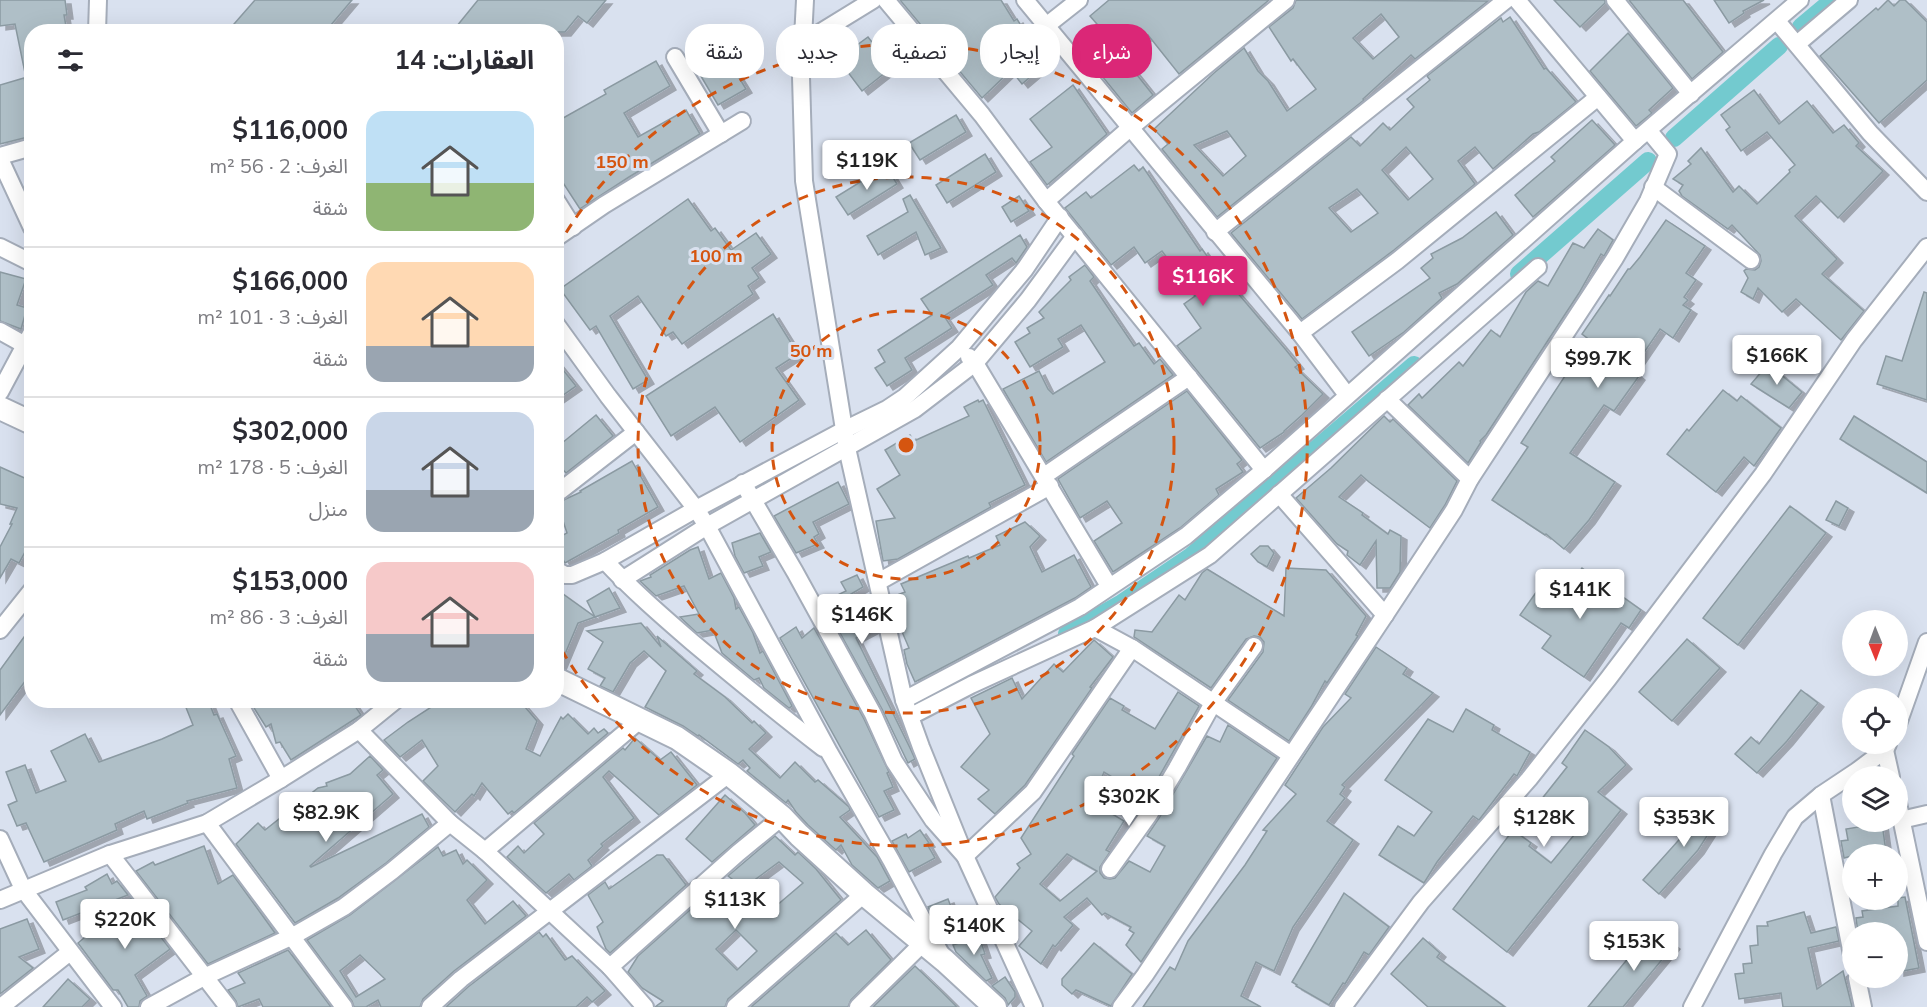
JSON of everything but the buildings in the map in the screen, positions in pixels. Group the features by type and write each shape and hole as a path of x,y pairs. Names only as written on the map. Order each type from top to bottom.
{"street":[{"path":"97,24 98,0"},
{"path":"804,24 805,0"},
{"path":"833,24 873,0"},
{"path":"886,0 982,115 1047,201 1264,470"},
{"path":"1025,0 1044,24"},
{"path":"1048,24 1078,0"},
{"path":"1047,201 1130,128 1286,0"},
{"path":"1215,232 1506,0"},
{"path":"1517,0 1635,141"},
{"path":"1615,0 1691,94"},
{"path":"904,700 1080,606 1186,536 1264,470 1635,141 1800,0"},
{"path":"1797,44 1849,0"},
{"path":"1777,21 1870,133 1927,192"},
{"path":"1060,43 1300,333 1347,395"},
{"path":"675,57 721,134"},
{"path":"801,78 804,181 847,448 904,700 965,856 1034,1007"},
{"path":"1300,333 1396,261 1598,97"},
{"path":"564,233 604,205 742,121"},
{"path":"1121,1007 1145,975 1385,615 1454,510 1470,478 1615,258 1648,201 1668,154 1649,131"},
{"path":"24,150 0,158 24,210"},
{"path":"1653,187 1751,260"},
{"path":"564,213 573,227"},
{"path":"622,580 707,526 847,448 891,415 905,397 960,348 1025,269 1060,217"},
{"path":"564,574 570,575 605,561 844,429 915,409 975,363 1028,300 1075,236"},
{"path":"0,247 24,259"},
{"path":"1343,1007 1421,903 1529,779 1608,679 1763,474 1854,340 1927,247"},
{"path":"911,716 971,685 1095,628 1210,555 1538,267"},
{"path":"0,331 24,338"},
{"path":"564,335 707,526 829,753 891,860 945,961"},
{"path":"0,392 24,347"},
{"path":"960,348 975,363 1109,586"},
{"path":"878,582 1047,481 1189,377"},
{"path":"1387,399 1470,478"},
{"path":"0,408 24,419"},
{"path":"564,488 636,432"},
{"path":"743,483 873,714 894,761 933,820 965,856"},
{"path":"1279,494 1385,615"},
{"path":"605,561 622,580 751,692 829,753"},
{"path":"0,630 24,600"},
{"path":"1095,628 1132,648 1291,755"},
{"path":"1908,696 1927,642"},
{"path":"1110,869 1150,813 1214,703 1254,646"},
{"path":"965,856 1033,792 1132,648"},
{"path":"564,683 677,738 729,774 782,818 864,894 945,961 995,1007"},
{"path":"241,708 281,779"},
{"path":"0,900 110,854 207,823 359,729 386,708"},
{"path":"485,851 640,720"},
{"path":"359,729 450,823 485,851 610,966 640,1005"},
{"path":"1692,1007 1795,817 1878,754"},
{"path":"430,1007 461,979 729,774"},
{"path":"1821,795 1846,922"},
{"path":"1908,812 1927,814"},
{"path":"610,966 738,853 782,818"},
{"path":"207,823 344,1007"},
{"path":"149,1007 204,977 293,936 344,907 450,823"},
{"path":"1903,832 1927,942"},
{"path":"0,839 23,889 113,1007"},
{"path":"110,854 228,1007"},
{"path":"735,1007 864,894"},
{"path":"858,1007 922,943"},
{"path":"1,1007 70,952"},
{"path":"1859,988 1863,1007"}],"waterway":[{"path":"1801,27 1833,0"},
{"path":"1674,138 1779,46"},
{"path":"1519,274 1648,161"},
{"path":"1067,634 1122,603 1190,557 1414,365"}]}
